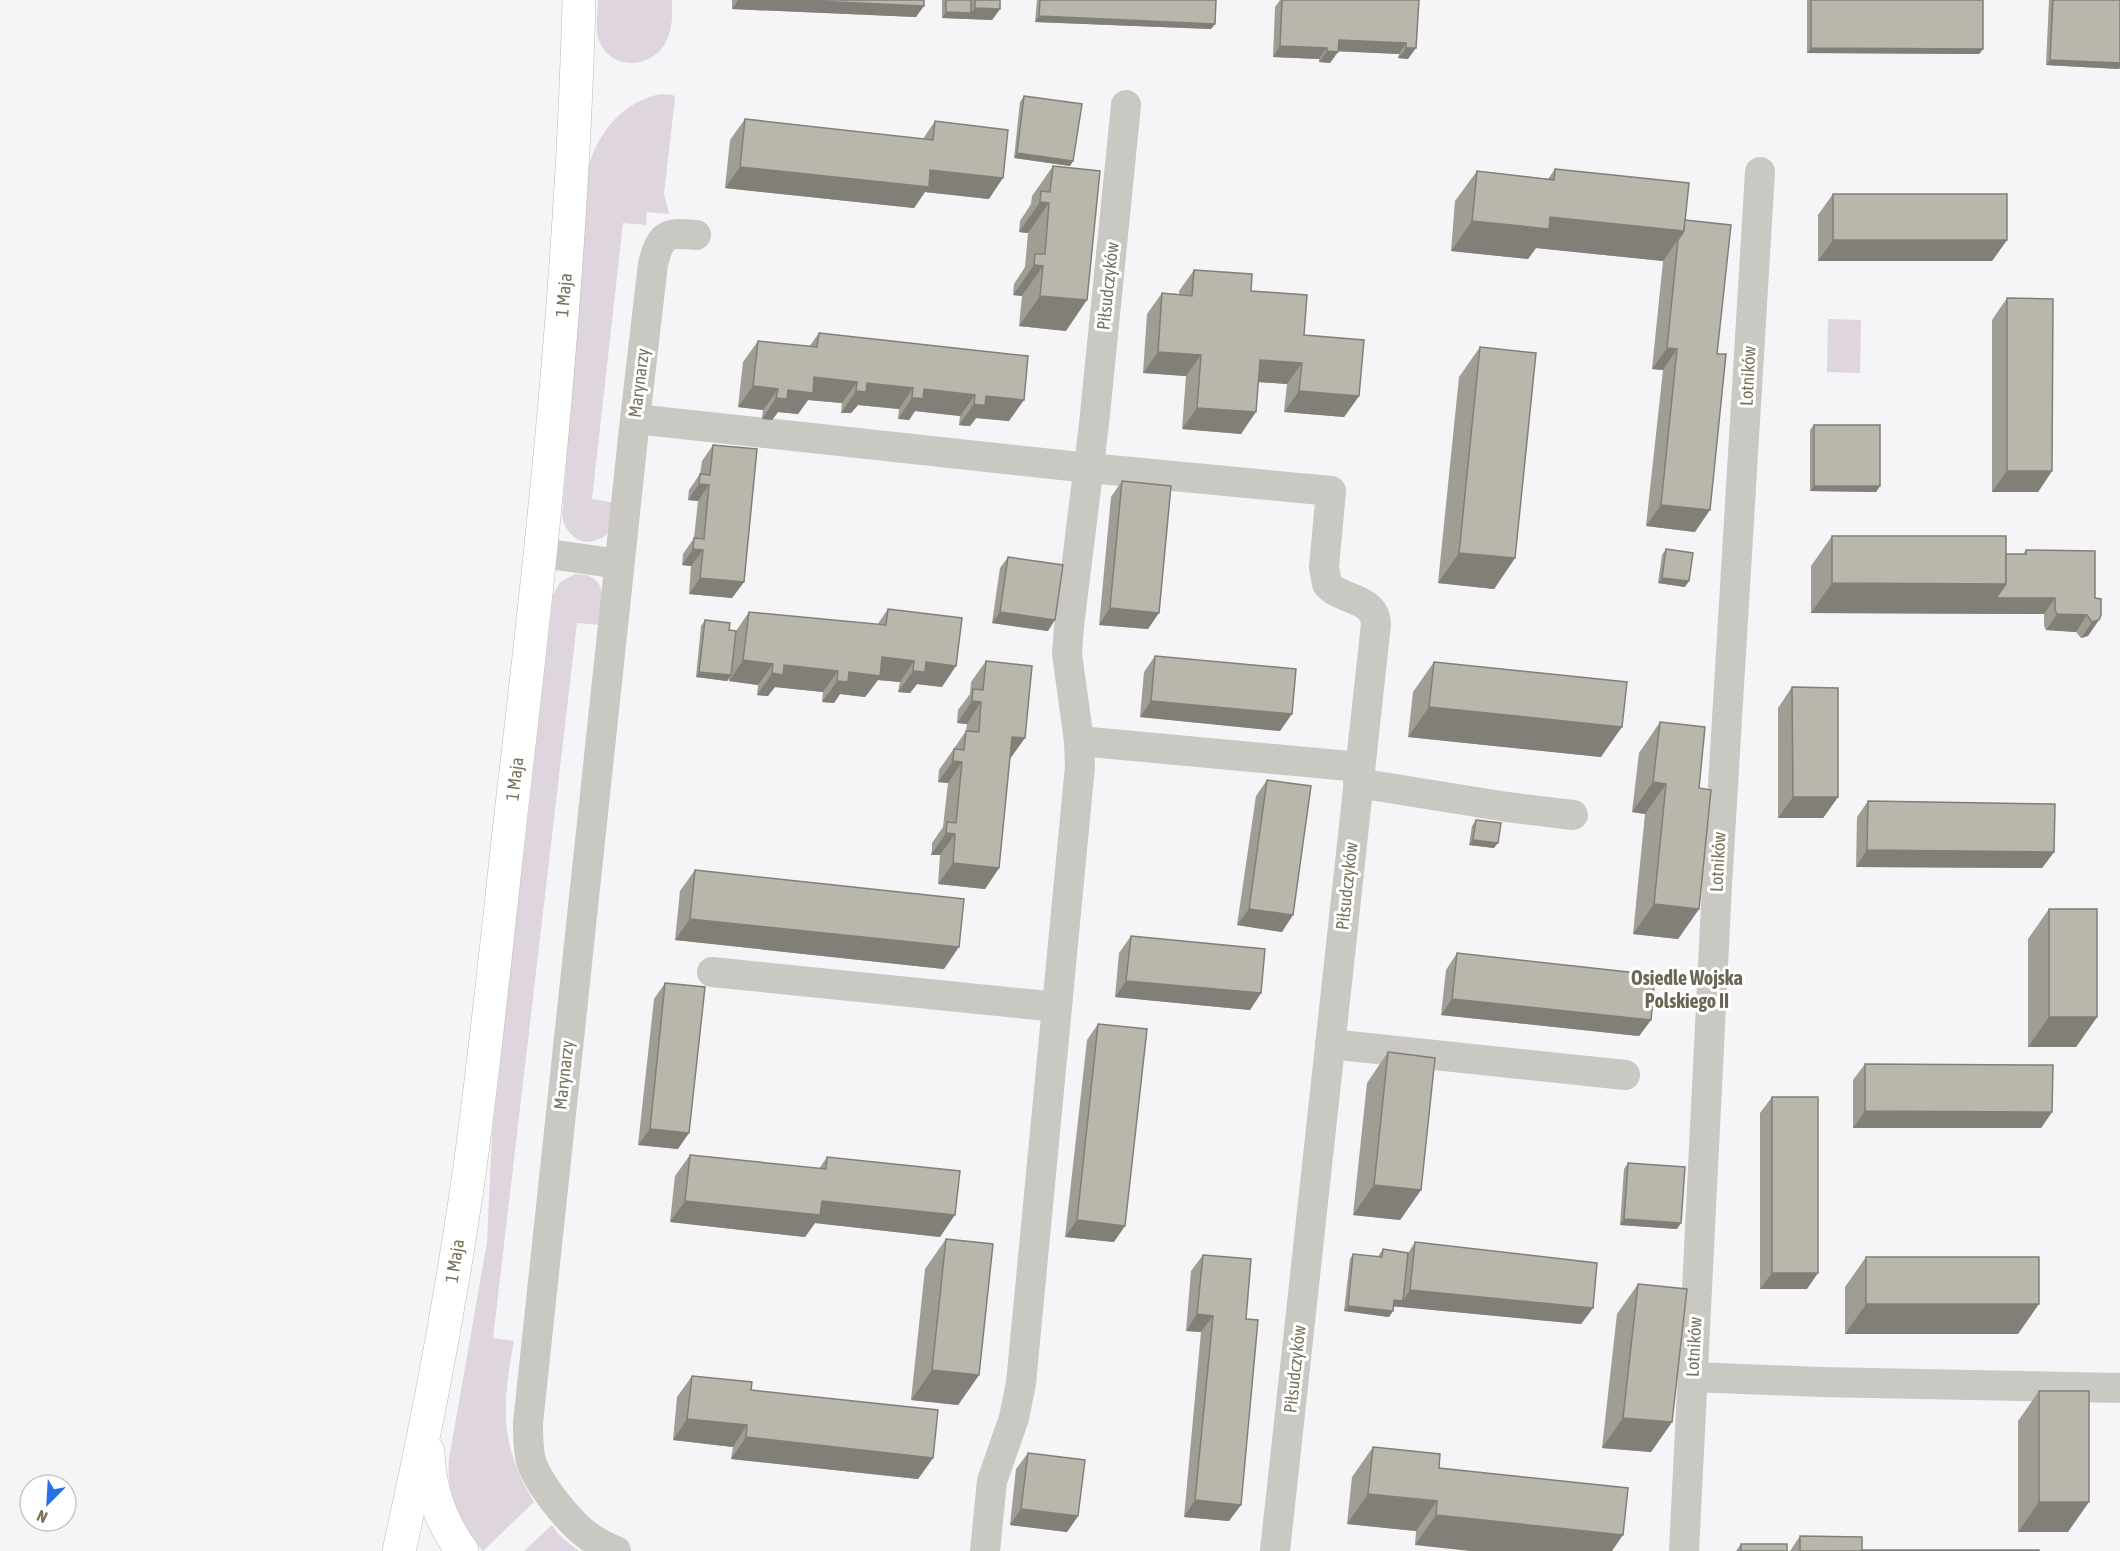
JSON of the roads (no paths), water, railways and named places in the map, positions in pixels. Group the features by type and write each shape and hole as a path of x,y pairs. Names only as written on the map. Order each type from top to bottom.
{"street":[{"name":"1 Maja","path":"399,1551 417,1469 452,1281 474,1134 542,553 570,214 579,0"},
{"name":"Piłsudczyków","path":"985,1551 992,1481 1014,1418 1021,1383 1080,766 1079,741 1067,654 1089,468 1126,105"},
{"name":"Lotników","path":"1684,1551 1717,885 1760,172"},
{"name":"Marynarzy","path":"616,1551 596,1541 576,1526 549,1493 531,1461 528,1423 619,564 656,255 662,241 670,234 696,235"},
{"path":"635,419 1089,468"},
{"name":"Piłsudczyków","path":"1089,468 1331,491 1324,567 1327,584 1339,594 1371,608 1376,615 1275,1551"},
{"path":"542,553 619,564"},
{"path":"1079,741 1359,775 1507,807 1573,815"},
{"path":"712,972 1057,1007"},
{"path":"1330,1044 1625,1075"},
{"path":"1692,1377 1821,1383 2120,1388"},
{"path":"430,1401 429,1466 432,1488 444,1518 462,1551"}],"district":[{"name":"Osiedle Wojska Polskiego II","path":"1687,990"}]}
